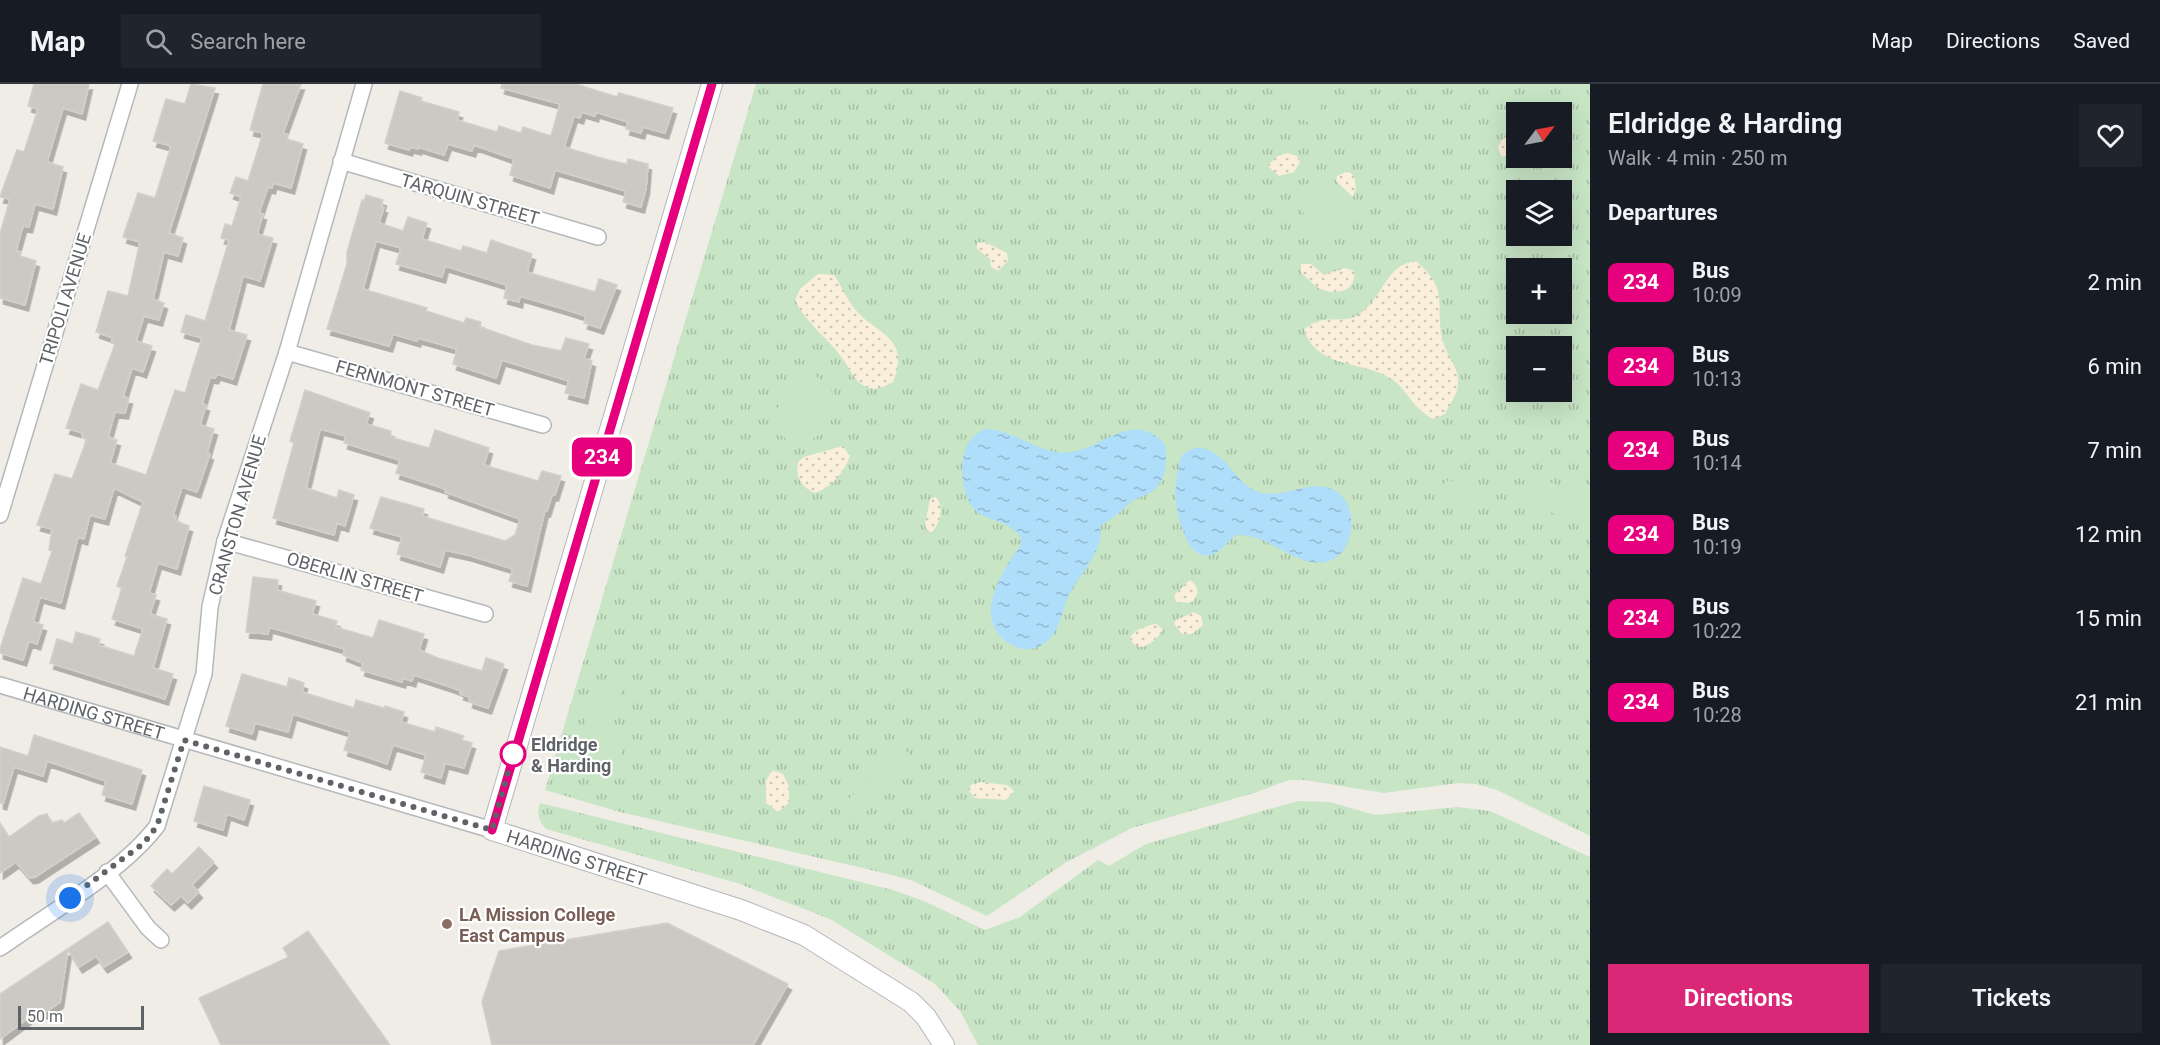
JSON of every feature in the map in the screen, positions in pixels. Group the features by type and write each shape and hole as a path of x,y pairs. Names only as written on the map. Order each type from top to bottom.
{"street":[{"name":"TRIPOLI AVENUE","path":"0,515 130,84"},
{"name":"CRANSTON AVENUE","path":"0,948 107,872 144,843 157,826 204,674 210,607 225,541 287,352 364,84"},
{"path":"492,830 712,84"},
{"name":"TARQUIN STREET","path":"341,161 598,237"},
{"name":"FERNMONT STREET","path":"287,352 543,425"},
{"name":"OBERLIN STREET","path":"225,541 485,614"},
{"name":"HARDING STREET","path":"0,685 492,830 741,910 804,935 911,1002 926,1017 944,1045"},
{"path":"107,872 148,927 161,940"}],"green space":[{"path":"756,84 1590,84 1590,836 1497,790 1476,784 1459,783 1384,793 1305,780 1289,780 1254,793 1132,828 1065,863 987,916 913,881 620,812 545,790"},
{"path":"1296,84 1325,84 1319,117 1308,122 1297,117"},
{"path":"1314,182 1324,183 1347,210 1349,224 1338,240 1323,239 1318,234 1306,219 1295,194 1303,185"},
{"path":"811,374 828,385 835,399 834,414 826,428 815,438 801,442 786,438 772,425 782,396 793,380"},
{"path":"1449,480 1481,487 1485,490 1485,501 1475,506 1449,498 1441,491 1443,484"},
{"path":"1548,481 1590,499 1590,525 1547,511 1526,496 1529,482"},
{"path":"610,678 625,687 612,708 611,717 621,750 620,758 615,766 605,774 587,764 575,747 601,681"},
{"path":"898,749 905,749 916,762 915,768 851,825 844,824 838,817 843,805"},
{"path":"1298,801 1330,802 1375,815 1457,807 1490,811 1590,857 1590,1045 978,1045 960,1011 935,984 830,919 737,883 546,829 538,814 540,803 893,890 924,901 985,930 1020,917 1098,860 1109,866 1146,844"}],"sand":[{"path":"1506,137 1506,156 1502,157 1498,148"},
{"path":"1287,153 1297,156 1300,162 1294,172 1279,176 1268,166 1276,157"},
{"path":"1348,171 1354,176 1356,188 1353,197 1336,181 1337,176"},
{"path":"985,242 1007,253 1008,261 998,271 991,267 990,259 977,249 977,243"},
{"path":"1416,261 1434,281 1438,290 1443,341 1458,378 1457,392 1445,414 1434,419 1420,410 1390,378 1366,368 1341,362 1318,351 1310,342 1304,329 1321,320 1345,319 1361,313 1375,299 1398,268"},
{"path":"1301,264 1311,264 1324,275 1345,268 1354,271 1354,278 1349,287 1344,290 1326,291 1317,287 1301,273"},
{"path":"818,274 834,275 860,315 894,344 898,354 898,366 893,382 877,388 862,385 800,309 795,300 800,289"},
{"path":"843,446 850,456 837,479 815,493 806,488 798,477 798,462 804,457"},
{"path":"936,497 940,505 940,515 938,524 932,532 927,531 925,524 930,499"},
{"path":"1190,580 1197,588 1196,597 1191,603 1176,602 1174,595"},
{"path":"1194,612 1201,616 1203,625 1192,634 1182,634 1174,624 1176,620"},
{"path":"1157,624 1163,630 1156,639 1142,647 1133,644 1130,638 1135,632 1146,626"},
{"path":"772,770 783,774 789,786 789,803 778,812 766,803 766,781"},
{"path":"981,782 1007,785 1014,791 1006,800 975,798 968,790 972,784"}],"water":[{"path":"985,429 997,430 1050,451 1061,452 1084,449 1130,430 1142,430 1153,434 1165,444 1166,466 1159,485 1101,525 1100,539 1095,553 1069,595 1054,633 1045,643 1035,648 1025,649 1007,642 994,627 991,617 992,599 998,583 1021,545 1021,538 1010,527 974,509 966,493 962,473 964,452 973,437"},
{"path":"1200,447 1217,455 1245,484 1262,493 1273,494 1317,486 1327,487 1337,492 1344,499 1351,519 1351,531 1343,551 1335,558 1325,562 1313,562 1303,560 1261,540 1236,535 1214,554 1203,555 1196,552 1182,528 1177,509 1176,491 1181,456 1189,450"}],"building":[{"path":"34,84 89,84 82,114 63,108 47,162 63,167 53,209 35,204 29,227 23,226 16,251 21,252 20,256 36,261 25,305 0,298 0,234 10,199 0,197 17,150 24,152 38,109 28,106"},
{"path":"191,84 215,88 169,233 183,238 178,256 164,252 153,299 164,303 159,320 144,316 136,341 152,346 143,372 132,368 123,397 129,398 125,413 115,412 108,437 117,440 110,463 146,475 175,390 185,393 202,338 181,332 186,315 205,321 229,240 221,238 225,224 232,226 241,197 230,193 236,177 248,181 263,133 250,130 263,84 301,84 283,133 288,135 287,139 303,144 291,188 273,183 272,188 268,187 259,213 263,214 257,234 273,238 260,281 243,276 229,330 247,335 233,379 217,374 215,378 210,377 202,404 206,405 200,425 214,429 207,453 210,454 197,492 182,487 173,515 176,516 175,521 189,526 177,569 158,563 149,593 156,595 150,614 167,619 153,668 173,674 165,699 50,663 57,639 73,644 76,632 100,639 98,645 134,656 143,629 112,619 122,588 117,586 143,502 114,488 105,519 90,515 84,539 78,537 61,603 40,597 33,622 43,625 37,644 29,641 23,660 0,653 0,649 23,578 41,584 52,551 49,550 52,529 37,525 55,474 72,479 87,439 82,437 83,433 66,428 81,384 98,390 115,344 111,343 113,338 96,332 108,291 128,296 140,242 123,237 138,193 155,198 161,179 171,146 153,141 166,99 185,104"},
{"path":"502,84 576,84 617,97 619,93 673,108 665,133 643,127 641,133 626,129 628,122 596,112 595,116 582,112 580,118 574,116 564,147 627,164 628,159 648,164 646,188 641,207 623,202 626,191 555,170 550,188 510,175 514,159 474,145 472,151 448,144 444,155 418,147 418,149 410,147 409,150 385,143 400,91 422,98 421,101 459,112 457,120 497,132 499,126 521,133 523,127 551,136 560,104 501,88"},
{"path":"366,195 383,200 381,206 384,207 379,223 403,231 408,217 427,223 422,239 461,251 463,246 487,253 491,240 532,254 527,272 595,292 599,279 617,285 600,328 584,323 586,316 564,309 520,296 519,302 504,298 507,285 445,266 442,277 396,264 401,248 376,241 363,289 427,308 426,311 464,323 466,318 481,322 480,327 532,345 561,351 566,338 589,344 584,358 592,361 584,398 565,393 569,381 502,360 496,378 453,364 457,349 418,338 417,341 393,334 389,346 327,329 347,264 347,252 362,200 364,201"},
{"path":"305,390 370,413 366,424 391,431 390,437 429,448 435,430 489,448 484,465 538,481 542,471 561,476 555,495 552,495 547,511 545,510 527,586 509,581 513,569 468,555 445,550 440,567 397,554 402,537 370,528 381,497 424,509 422,516 505,541 515,535 520,519 445,492 446,489 396,473 400,460 344,443 346,436 320,429 306,488 337,498 339,490 354,495 345,526 337,523 334,535 273,518 294,443 290,441"},
{"path":"253,577 278,580 277,590 316,601 312,614 337,621 335,627 373,638 379,620 424,634 419,650 438,658 482,671 486,658 504,664 488,708 469,702 470,697 460,694 461,691 414,675 412,681 403,678 402,682 361,670 363,663 343,655 345,649 269,627 268,634 246,632"},
{"path":"242,674 287,687 289,678 304,683 302,692 354,708 356,700 384,708 385,706 404,712 401,722 435,732 436,727 464,736 462,740 472,743 464,768 445,763 441,778 421,772 426,755 393,745 387,764 344,750 350,732 293,714 288,732 255,723 252,734 226,726"},
{"path":"34,735 142,770 132,804 102,795 106,781 47,761 43,776 14,767 3,804 0,803 0,747 28,756"},
{"path":"204,786 250,800 244,820 227,814 223,830 194,821"},
{"path":"79,813 96,837 35,877 30,878 16,862 0,873 0,823 9,837 39,816 47,814 52,823 62,820 64,823"},
{"path":"199,847 214,862 192,885 199,892 188,903 181,896 171,905 151,886 167,869 172,874"},
{"path":"108,922 128,952 104,967 96,956 79,967 68,950 60,1002 44,1013 39,1010 0,1039 0,994"},
{"path":"667,923 788,984 753,1045 492,1045 482,1002 499,951"},
{"path":"308,931 390,1045 221,1045 199,998 289,957 283,948"}],"bus line":[{"name":"234","path":"492,830 712,84"}],"place":[{"name":"Eldridge & Harding","path":"513,754"},
{"name":"LA Mission College East Campus","path":"447,924"}],"route":[{"path":"70,898 144,843 157,826 184,740 492,830 516,743 513,754"}]}
